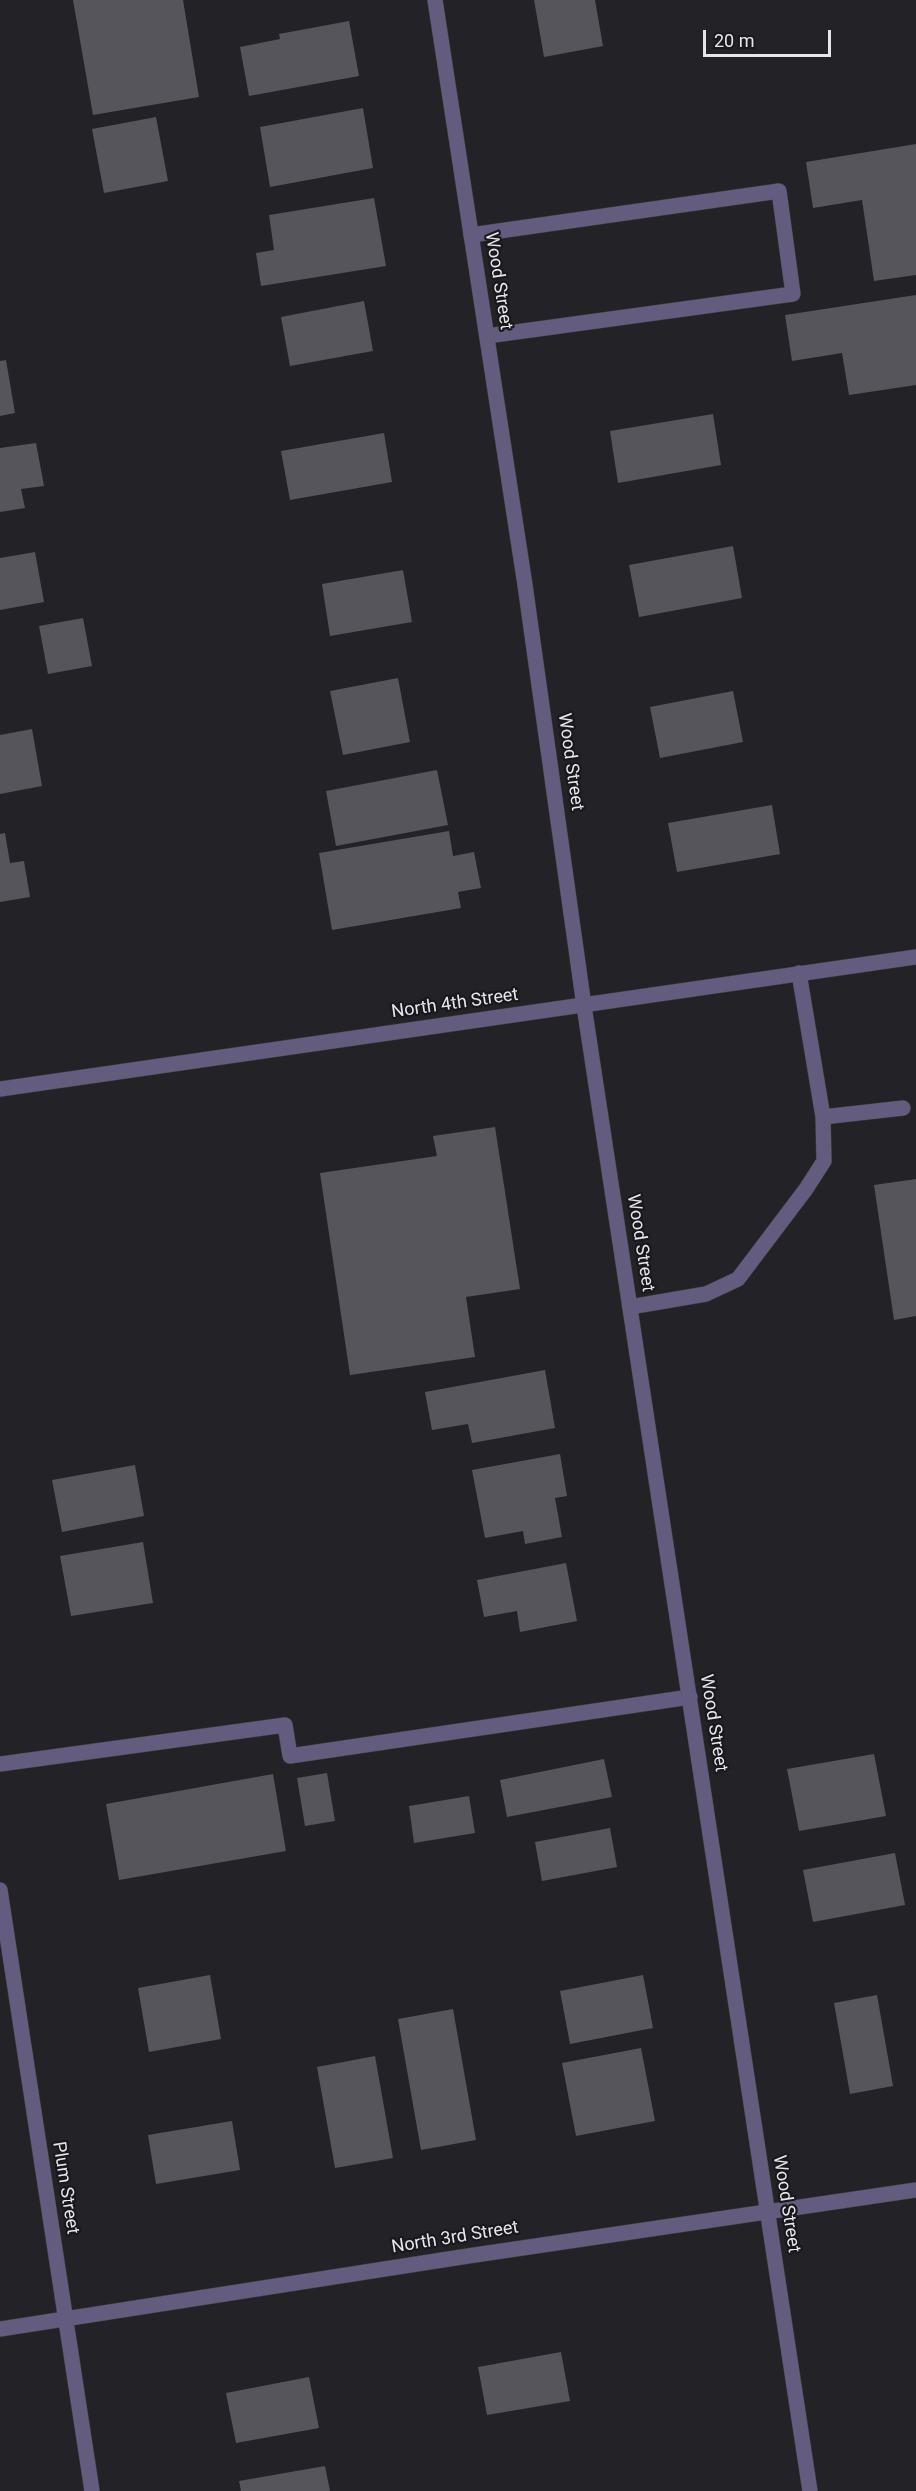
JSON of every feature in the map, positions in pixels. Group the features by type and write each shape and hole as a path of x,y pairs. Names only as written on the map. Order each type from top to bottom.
{"street":[{"name":"Wood Street","path":"435,0 525,585 584,1005 810,2491"},
{"path":"471,235 778,191 793,294 487,336"},
{"name":"North 4th Street","path":"0,1089 916,957"},
{"path":"630,1307 706,1294 738,1279 825,1161 823,1118 799,973"},
{"path":"823,1118 903,1108"},
{"path":"0,1764 285,1725 290,1755 690,1697"},
{"name":"Plum Street","path":"0,1890 92,2491"},
{"name":"North 3rd Street","path":"0,2329 916,2190"}],"building":[{"path":"73,0 183,0 199,97 93,115"},
{"path":"534,0 595,0 603,46 544,57"},
{"path":"349,21 359,76 249,96 240,47 280,39 279,34"},
{"path":"363,108 373,168 270,187 260,127"},
{"path":"156,117 168,181 104,193 92,129"},
{"path":"916,144 916,275 874,281 862,200 813,208 806,162"},
{"path":"374,198 386,266 261,286 256,253 274,250 269,215"},
{"path":"916,295 916,385 849,395 842,353 792,361 785,315"},
{"path":"364,301 373,351 290,366 281,317"},
{"path":"6,360 15,413 0,416 0,361"},
{"path":"713,414 721,465 618,483 610,431"},
{"path":"384,433 392,482 290,500 281,451"},
{"path":"36,443 44,486 21,489 25,508 0,512 0,448"},
{"path":"733,546 742,598 639,617 629,565"},
{"path":"35,552 44,602 0,610 0,558"},
{"path":"403,570 412,622 330,636 322,584"},
{"path":"83,618 92,666 48,674 39,626"},
{"path":"398,678 410,742 343,755 330,691"},
{"path":"733,691 743,742 660,758 650,707"},
{"path":"32,729 42,786 0,794 0,735"},
{"path":"437,770 448,825 336,846 326,791"},
{"path":"772,805 780,854 677,872 668,823"},
{"path":"449,831 453,856 474,852 481,888 458,892 461,908 332,930 319,853"},
{"path":"5,833 10,863 24,861 30,897 0,902 0,834"},
{"path":"495,1127 520,1289 466,1297 475,1357 350,1375 320,1173 437,1156 433,1136"},
{"path":"916,1179 916,1316 894,1320 874,1185"},
{"path":"545,1370 555,1428 472,1443 468,1424 432,1430 425,1392"},
{"path":"560,1454 567,1496 555,1498 562,1537 525,1544 523,1531 485,1538 472,1470"},
{"path":"135,1465 144,1516 62,1532 52,1480"},
{"path":"143,1542 153,1603 71,1616 60,1556"},
{"path":"566,1563 577,1621 520,1632 517,1611 484,1617 477,1580"},
{"path":"874,1754 886,1816 799,1831 787,1769"},
{"path":"604,1759 612,1797 507,1817 500,1780"},
{"path":"327,1773 335,1821 305,1826 297,1778"},
{"path":"273,1774 286,1851 119,1880 106,1804"},
{"path":"469,1796 475,1833 414,1843 409,1806"},
{"path":"610,1828 617,1867 542,1881 535,1842"},
{"path":"895,1853 905,1905 813,1922 803,1870"},
{"path":"210,1975 221,2039 149,2052 138,1988"},
{"path":"643,1975 653,2028 570,2044 560,1991"},
{"path":"877,1995 893,2086 850,2094 834,2003"},
{"path":"453,2009 476,2140 421,2150 398,2019"},
{"path":"641,2048 655,2121 576,2136 562,2063"},
{"path":"375,2056 393,2158 335,2168 317,2067"},
{"path":"232,2121 240,2170 156,2184 148,2135"},
{"path":"561,2352 570,2401 487,2415 478,2367"},
{"path":"309,2377 319,2428 236,2443 226,2393"},
{"path":"325,2466 330,2491 241,2491 239,2481"}]}
